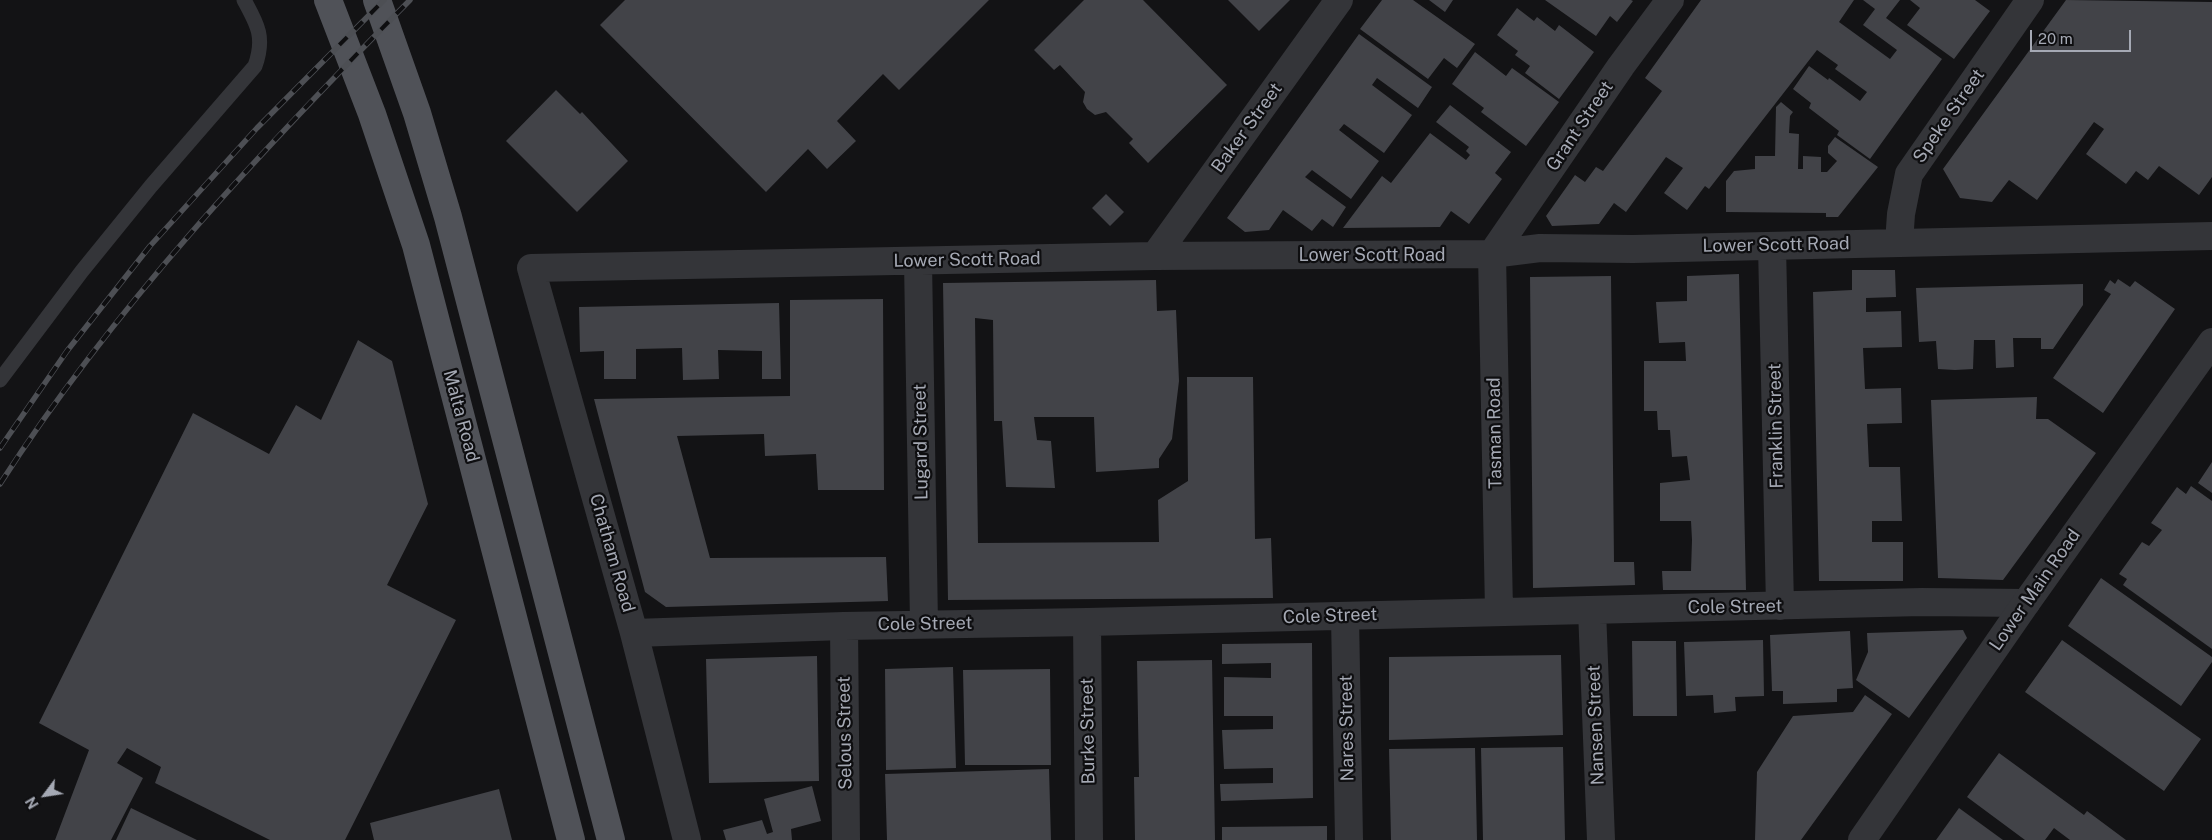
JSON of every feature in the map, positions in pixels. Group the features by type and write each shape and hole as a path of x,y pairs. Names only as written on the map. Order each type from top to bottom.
{"main road":[{"name":"Malta Road","path":"328,0 372,114 416,245 571,840"},
{"path":"377,0 417,113 448,217 611,840"}],"street":[{"name":"Baker Street","path":"1156,256 1338,0"},
{"name":"Grant Street","path":"1492,254 1670,0"},
{"name":"Speke Street","path":"1899,243 1901,214 1909,174 2020,4"},
{"name":"Lower Scott Road","path":"531,268 1156,256 1492,254 1540,248 1633,249 2212,236"},
{"name":"Franklin Street","path":"1772,246 1780,606"},
{"name":"Tasman Road","path":"1492,254 1499,611"},
{"name":"Lugard Street","path":"918,261 924,624"},
{"name":"Chatham Road","path":"531,268 634,633 687,840"},
{"name":"Lower Main Road","path":"1862,840 2026,603 2212,342"},
{"name":"Cole Street","path":"634,633 844,626 1087,622 1499,611 1922,602 2026,603"},
{"name":"Nansen Street","path":"1592,610 1601,840"},
{"name":"Nares Street","path":"1345,616 1349,840"},
{"name":"Burke Street","path":"1087,622 1089,840"},
{"name":"Selous Street","path":"844,626 846,840"}],"lane":[{"path":"0,380 82,271 151,186 255,66 261,42 260,33 244,0"}],"building":[{"path":"625,0 989,0 899,90 883,74 837,121 856,141 827,169 808,149 766,192 600,25"},
{"path":"1084,0 1143,0 1227,85 1148,163 1129,143 1133,139 1106,112 1095,115 1087,109 1083,102 1085,92 1060,65 1054,70 1034,50"},
{"path":"1228,0 1290,0 1259,31"},
{"path":"1382,0 1413,0 1475,44 1457,68 1444,58 1428,79 1360,29"},
{"path":"1429,0 1453,0 1445,12"},
{"path":"1545,0 1633,1 1617,22 1610,16 1596,36"},
{"path":"1701,0 1854,0 1839,22 1890,59 1897,50 1863,25 1875,9 1863,0 1900,0 1886,18 1942,59 1870,159 1837,135 1839,131 1809,108 1811,103 1793,89 1809,66 1860,101 1867,92 1835,69 1838,65 1817,50 1709,189 1705,186 1687,210 1664,193 1683,168 1666,157 1626,212 1614,203 1599,224 1552,226 1546,216 1575,175 1585,182 1596,167 1603,171 1662,91 1645,78"},
{"path":"1910,0 1975,0 1990,11 1954,59 1907,25 1920,8"},
{"path":"2066,0 2212,2 2212,177 2199,195 2159,166 2148,180 2136,171 2126,184 2086,154 2104,129 2094,122 2037,200 2009,180 1992,202 1960,198 1943,169"},
{"path":"1517,8 1534,21 1537,17 1555,31 1559,25 1594,52 1559,99 1525,73 1530,66 1515,55 1518,51 1497,35"},
{"path":"1359,34 1432,87 1418,108 1377,78 1372,85 1412,115 1384,153 1344,124 1339,130 1379,161 1351,199 1312,170 1305,177 1346,207 1333,227 1322,219 1312,231 1283,210 1269,230 1245,232 1227,218"},
{"path":"1475,52 1506,76 1512,68 1559,102 1526,146 1481,112 1484,108 1452,84"},
{"path":"556,90 580,114 582,112 628,161 577,212 506,141"},
{"path":"1781,102 1793,112 1790,116 1789,133 1799,134 1798,169 1803,169 1803,156 1821,157 1821,172 1827,172 1837,161 1828,153 1828,146 1835,137 1878,167 1838,217 1826,217 1826,213 1726,212 1726,181 1734,171 1755,169 1755,156 1775,156 1776,107"},
{"path":"1450,105 1511,152 1495,173 1502,179 1469,224 1451,211 1440,227 1343,228 1382,176 1391,183 1430,133 1466,160 1470,155 1466,151 1469,147 1436,122"},
{"path":"1106,194 1124,212 1110,226 1092,208"},
{"path":"1852,270 1895,270 1896,297 1866,298 1866,312 1901,311 1902,347 1863,348 1865,389 1901,388 1902,423 1867,424 1869,467 1900,467 1902,521 1872,521 1872,542 1903,542 1903,581 1819,581 1813,292 1852,290"},
{"path":"1739,274 1746,590 1663,590 1662,571 1691,571 1692,540 1691,521 1660,521 1660,483 1690,480 1687,456 1672,457 1670,430 1658,430 1657,411 1644,411 1644,361 1686,361 1685,342 1659,343 1656,302 1687,301 1687,276"},
{"path":"1611,276 1614,562 1634,562 1635,585 1533,588 1530,277"},
{"path":"2118,279 2130,287 2135,281 2175,309 2103,413 2053,378 2111,294 2104,290 2110,280 2115,284"},
{"path":"1156,280 1157,311 1176,310 1179,381 1172,439 1159,459 1159,468 1096,472 1094,417 1034,417 1037,440 1051,441 1055,488 1006,487 1002,421 994,421 993,320 975,318 978,543 1159,542 1158,500 1188,481 1187,377 1253,377 1255,539 1271,538 1273,598 948,600 943,283"},
{"path":"2083,284 2083,305 2053,349 2041,349 2041,338 2013,338 2014,367 1996,368 1995,340 1974,340 1973,369 1938,369 1936,341 1919,342 1916,288"},
{"path":"883,299 884,490 818,490 816,454 765,456 764,434 677,436 710,558 886,557 888,601 666,607 645,592 594,399 790,396 790,300"},
{"path":"779,303 781,379 762,379 762,351 718,350 719,379 683,380 682,348 636,349 636,379 604,379 604,351 580,352 579,307"},
{"path":"358,340 392,361 428,504 387,585 456,620 345,840 270,840 155,783 161,767 127,748 117,763 143,778 111,840 55,840 89,750 39,723 193,413 269,454 296,405 321,420"},
{"path":"2037,397 2036,419 2048,419 2096,453 2003,580 1938,578 1931,400"},
{"path":"2212,462 2212,493 2198,483"},
{"path":"2191,486 2212,501 2212,649 2123,585 2127,579 2119,574 2142,542 2149,546 2162,530 2151,523 2177,487 2186,494"},
{"path":"2101,578 2212,657 2212,662 2181,706 2068,626"},
{"path":"1963,630 1967,638 1909,718 1856,680 1868,652 1867,633"},
{"path":"1850,631 1853,688 1837,689 1837,702 1783,704 1783,691 1772,691 1770,635"},
{"path":"1763,640 1764,696 1735,697 1736,711 1714,713 1713,695 1686,696 1684,642"},
{"path":"2062,640 2201,739 2164,791 2025,692"},
{"path":"1632,641 1676,641 1677,716 1633,716"},
{"path":"1312,643 1313,798 1221,801 1220,784 1273,783 1273,768 1224,769 1222,730 1273,729 1273,716 1224,716 1224,677 1271,678 1271,663 1222,664 1222,644"},
{"path":"1561,655 1563,735 1389,740 1389,657"},
{"path":"817,656 819,781 709,783 706,659"},
{"path":"1212,660 1215,840 1135,840 1134,777 1139,777 1137,661"},
{"path":"953,667 956,768 886,770 885,669"},
{"path":"1050,669 1051,765 965,765 963,670"},
{"path":"1865,695 1892,714 1801,840 1755,840 1757,772 1793,716 1853,712"},
{"path":"1563,747 1565,840 1483,840 1481,748"},
{"path":"1475,748 1477,840 1391,840 1389,749"},
{"path":"1999,753 2084,815 2087,811 2126,840 2070,840 2054,828 2045,840 2025,840 1967,797"},
{"path":"1049,769 1051,840 887,840 885,774"},
{"path":"812,786 821,821 791,829 792,840 726,840 723,830 762,820 767,834 773,832 764,799"},
{"path":"499,789 512,840 374,840 370,823"},
{"path":"131,808 197,840 116,840"},
{"path":"1959,808 2003,840 1936,840"},
{"path":"1327,826 1327,840 1222,840 1222,827"}],"railway":[{"path":"0,448 67,351 150,246 257,128 384,0"},
{"path":"0,484 45,418 141,292 245,172 410,0"}]}
